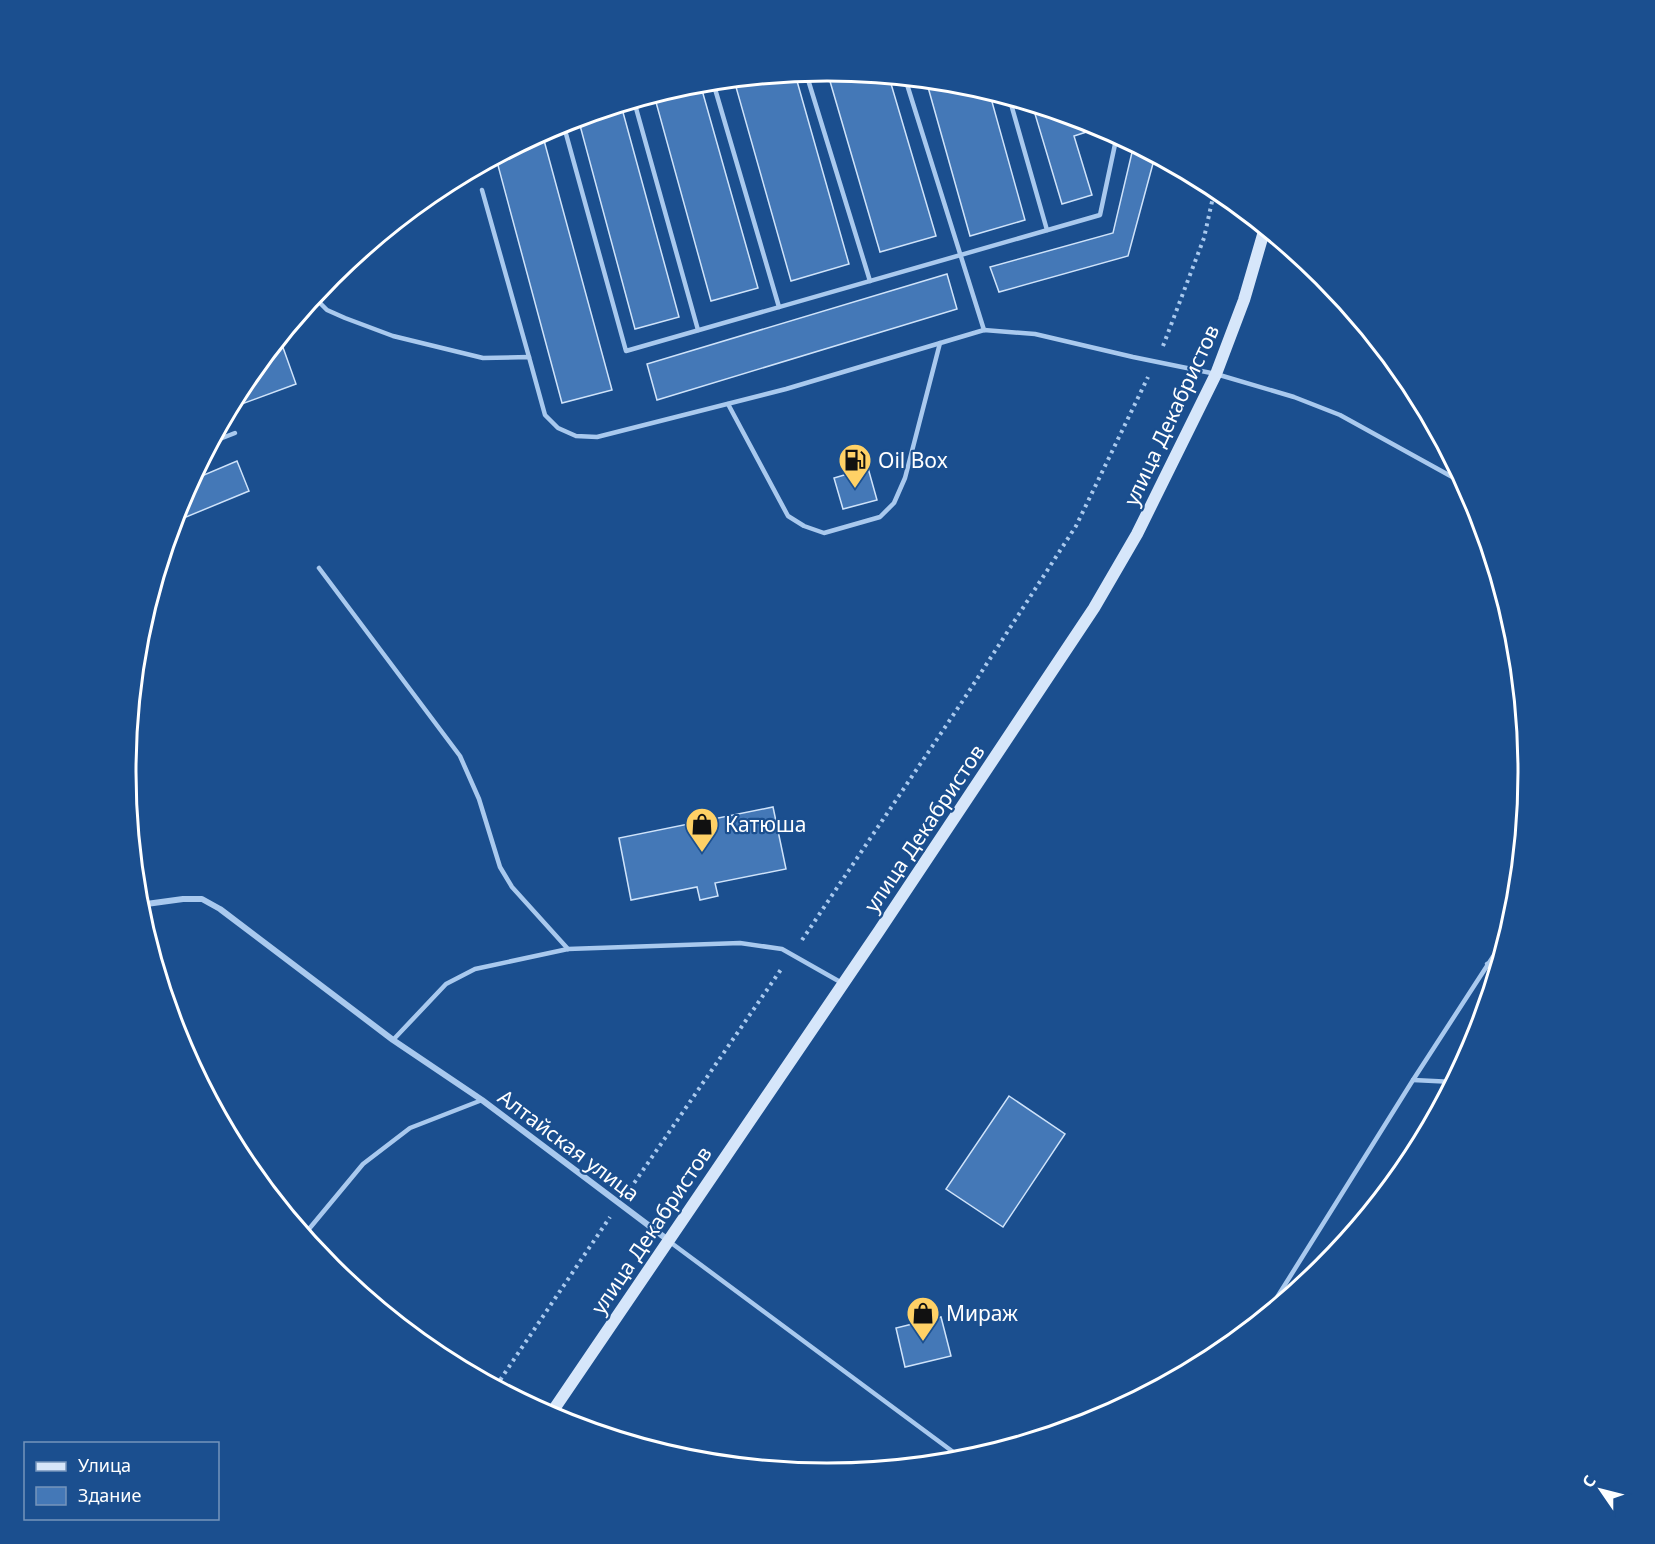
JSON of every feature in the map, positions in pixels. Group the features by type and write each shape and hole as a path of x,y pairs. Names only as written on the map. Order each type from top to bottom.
{"main road":[{"name":"улица Декабристов","path":"556,1407 879,931 1094,608 1137,534 1216,374 1244,300 1263,236"}],"street":[{"name":"Алтайская улица","path":"149,904 202,899 220,909 393,1040 482,1100 668,1240"}],"lane":[{"path":"810,81 870,281"},
{"path":"907,86 984,330"},
{"path":"715,90 779,307"},
{"path":"1012,107 1047,230"},
{"path":"636,109 698,330"},
{"path":"566,133 626,351 1100,215 1115,144"},
{"path":"482,190 545,415 558,428 576,435 597,437 786,390 984,330 1035,334 1216,374 1294,397 1340,415 1452,477"},
{"path":"320,303 327,310 393,336 483,358 529,357"},
{"path":"728,404 788,516 804,526 824,533 880,517 894,502 905,478 940,343"},
{"path":"223,438 235,433"},
{"path":"319,568 460,756 479,799 500,867 512,887 568,949"},
{"path":"393,1040 446,984 475,969 568,949 740,943 782,949 842,983"},
{"path":"1278,1296 1494,953"},
{"path":"1487,964 1490,967"},
{"path":"1413,1080 1445,1082"},
{"path":"309,1229 363,1164 410,1128 482,1100"},
{"name":"Алтайская улица","path":"668,1240 952,1452"}],"path":[{"path":"500,1380 962,702 1076,526 1168,336 1204,238 1213,198"}],"building":[{"path":"830,81 891,84 936,236 880,252"},
{"path":"797,82 849,264 791,281 736,87"},
{"path":"928,89 992,101 1025,220 970,236"},
{"path":"703,92 758,288 711,301 656,103"},
{"path":"623,113 679,317 635,329 581,127"},
{"path":"1035,114 1087,132 1074,136 1092,195 1062,204"},
{"path":"544,142 612,390 562,403 498,165"},
{"path":"1132,152 1153,163 1128,256 999,292 990,267 1113,233"},
{"path":"947,274 957,309 657,400 647,364"},
{"path":"283,347 296,384 243,403"},
{"path":"237,461 249,491 185,517 204,475"},
{"name":"Oil Box","path":"868,468 877,500 843,509 834,478"},
{"name":"Катюша","path":"773,807 786,869 715,883 718,896 700,900 697,887 631,900 619,838"},
{"path":"1009,1096 1065,1134 1003,1227 946,1189"},
{"name":"Мираж","path":"941,1317 951,1356 905,1367 896,1328"}],"place":[{"name":"Oil Box","path":"855,489"},
{"name":"Катюша","path":"702,853"},
{"name":"Мираж","path":"923,1342"}]}
